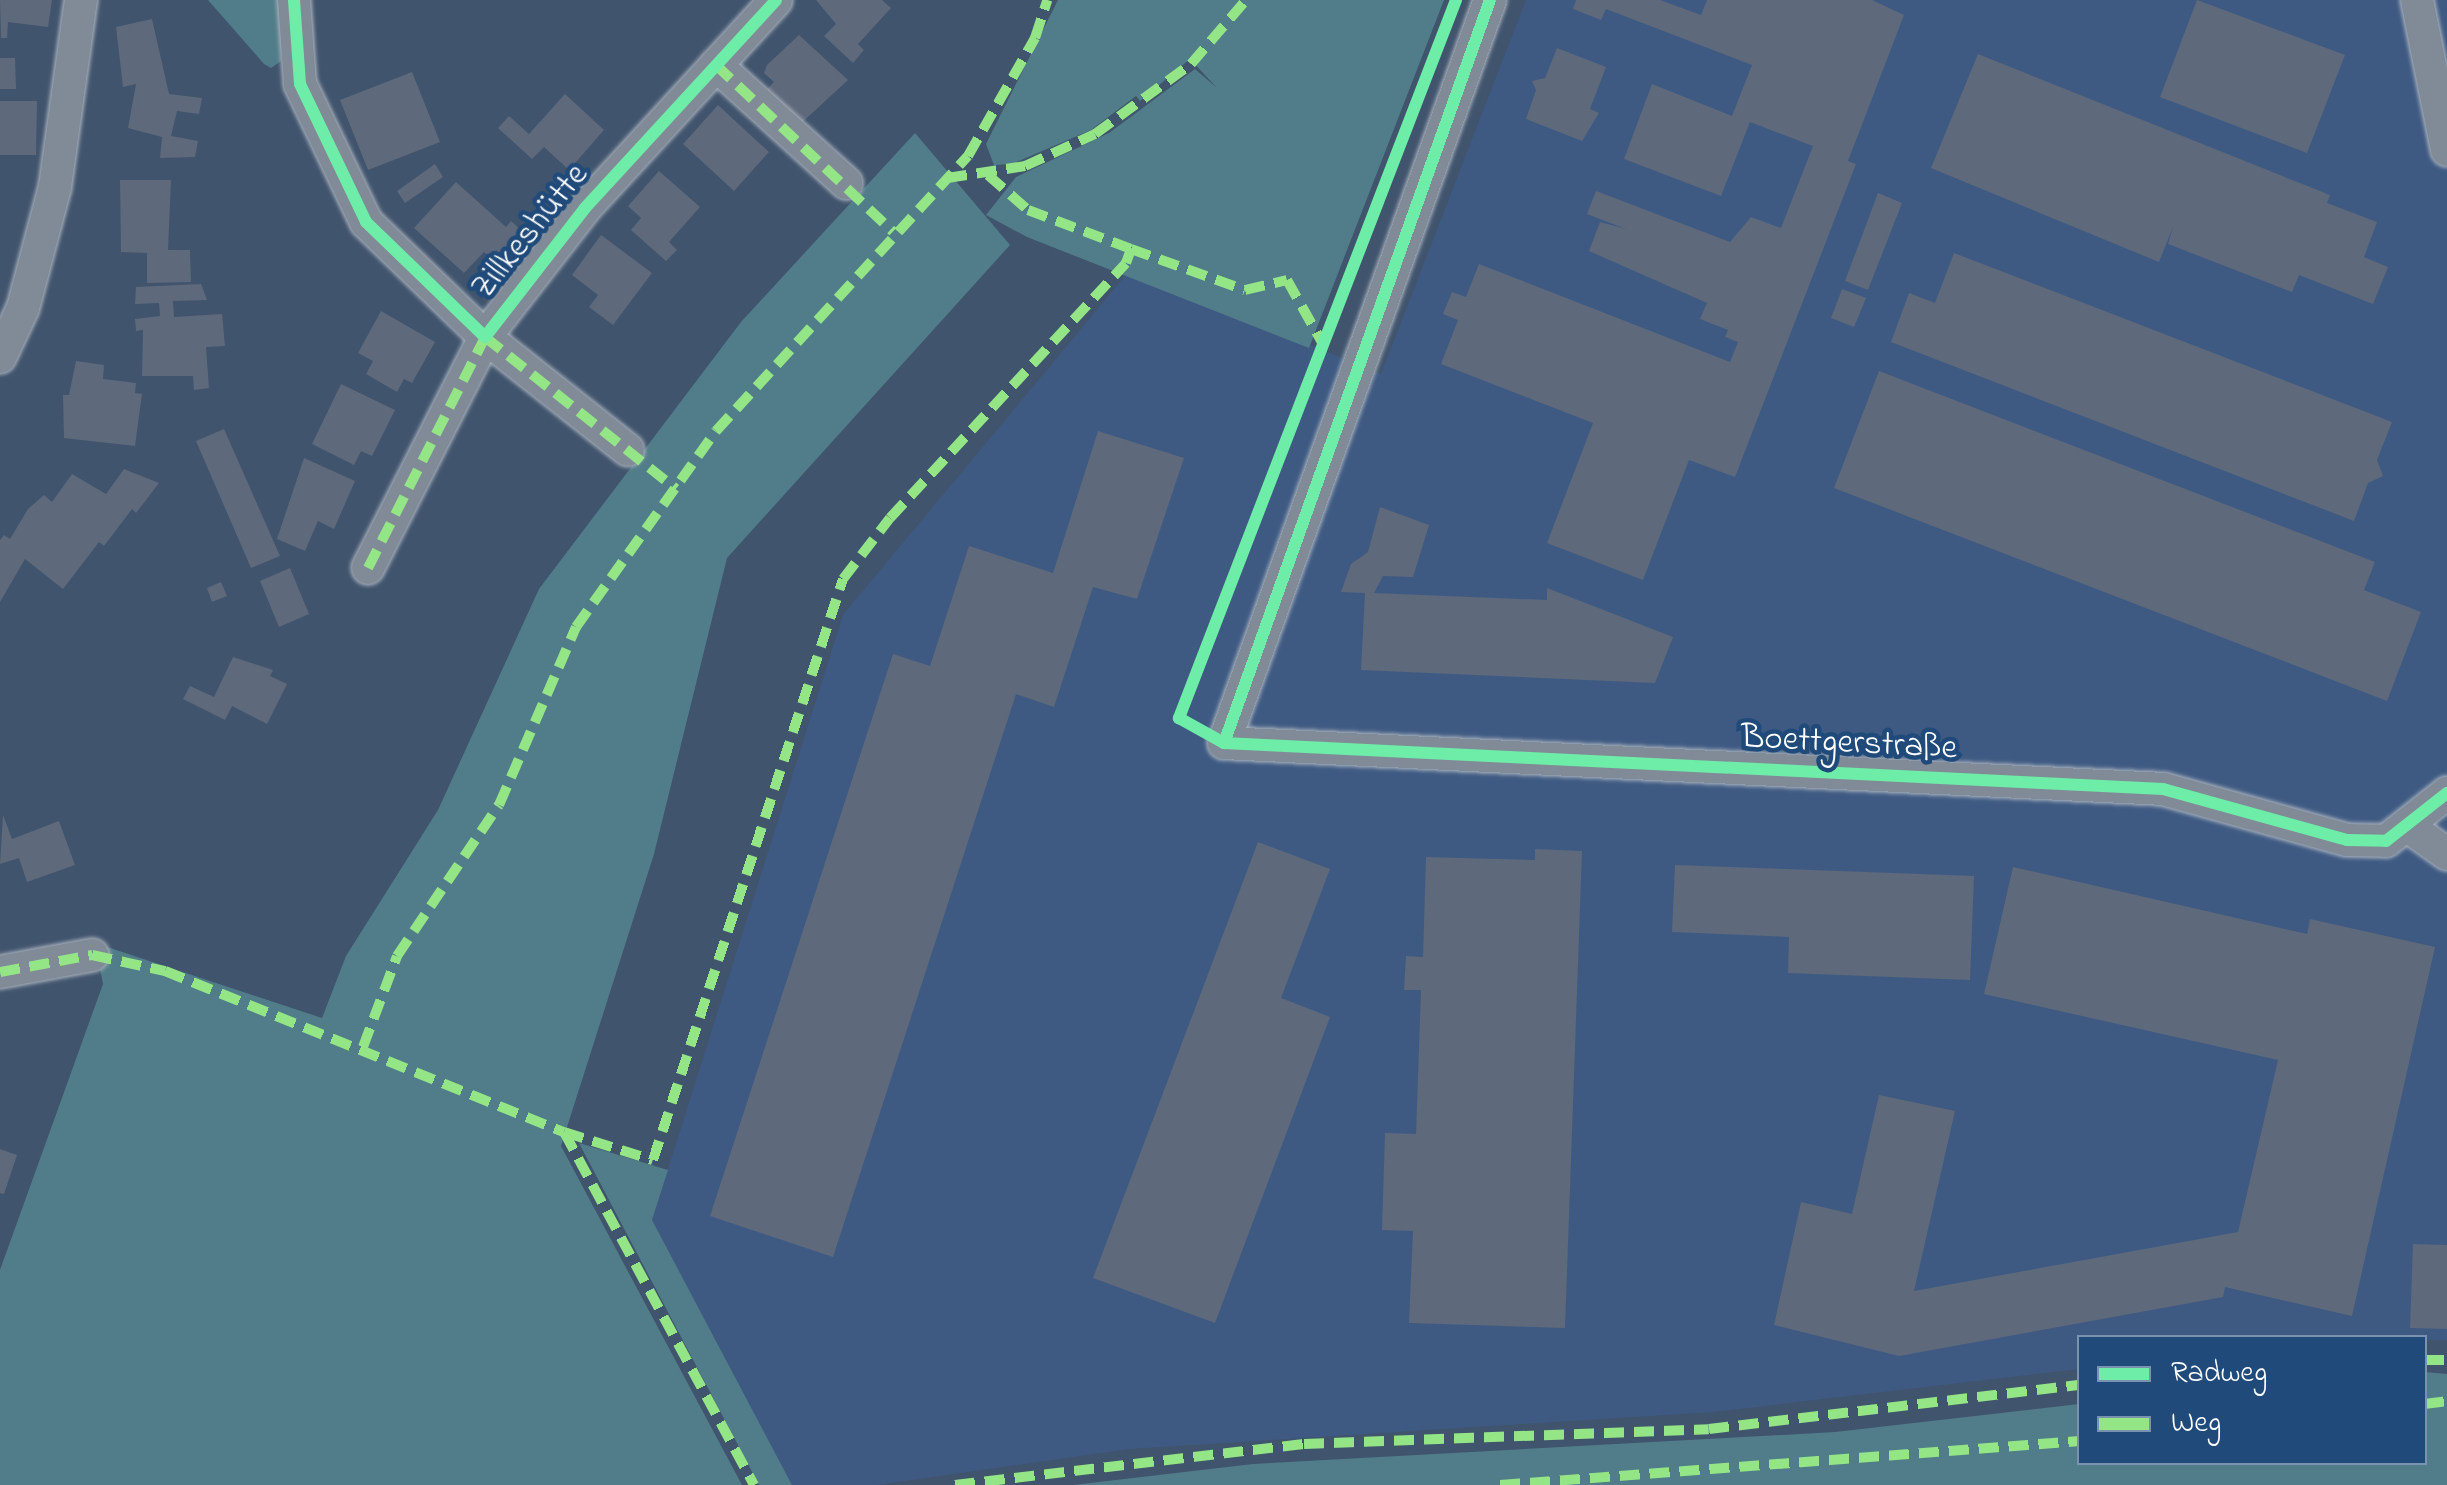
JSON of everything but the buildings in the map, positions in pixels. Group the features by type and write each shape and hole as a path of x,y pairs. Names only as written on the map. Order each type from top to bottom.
{"street":[{"path":"0,358 11,303 55,186 81,0"},
{"name":"Zillkeshütte","path":"294,0 300,84 366,222 485,338 628,450"},
{"name":"Zillkeshütte","path":"368,568 485,338 585,208 776,0"},
{"name":"Boettgerstraße","path":"1490,0 1224,743 2164,789 2347,840 2386,841 2409,827 2447,793"},
{"path":"2417,0 2447,150"},
{"path":"716,65 846,183"},
{"path":"2409,827 2447,854"},
{"path":"0,972 92,955"}],"shaded area":[{"path":"1526,0 2447,0 2447,1340 2427,1340 2427,1335 2077,1335 2077,1369 1713,1412 1129,1449 877,1485 792,1485 652,1220 843,615 1130,270 1381,374"}],"green space":[{"path":"208,0 281,0 281,61 271,68 264,64"},
{"path":"1058,0 1444,0 1309,348 1027,237 986,215 1016,177 1109,133 1195,69 1217,88 1190,59 1140,101 1136,96 1091,130 1012,164 994,165 986,144"},
{"path":"915,133 1010,245 727,558 654,854 561,1146 742,1485 0,1485 0,1270 103,984 95,943 322,1018 346,956 438,810 539,589 741,322"},
{"path":"579,1143 668,1170 652,1220 792,1485 759,1485"},
{"path":"2427,1372 2447,1374 2447,1485 1073,1485 1253,1464 1835,1432 2077,1404 2077,1465 2427,1465"}],"marked path":[{"path":"363,1047 397,956 499,805 576,627 716,431 968,156 1035,38 1047,0"},
{"path":"947,178 1025,166 1095,134 1191,64 1246,0"},
{"path":"716,65 893,232"},
{"path":"988,175 1028,210 1131,249"},
{"path":"564,1132 653,1160 843,579 890,518 1126,263 1131,249 1245,290 1287,280 1324,346"},
{"path":"368,568 485,337 676,489"},
{"path":"0,972 92,955 165,971 564,1132 754,1485"},
{"path":"2427,1360 2447,1360"},
{"path":"955,1485 1304,1444 1709,1429 2077,1385"},
{"path":"2427,1404 2447,1401"},
{"path":"1500,1485 2077,1441"}],"cycle path":[{"path":"294,0 300,84 366,222 485,337 585,208 776,0"},
{"path":"1456,0 1179,718 1224,743 2163,789 2347,840 2386,841 2447,793"},
{"path":"1224,743 1490,0"}]}
